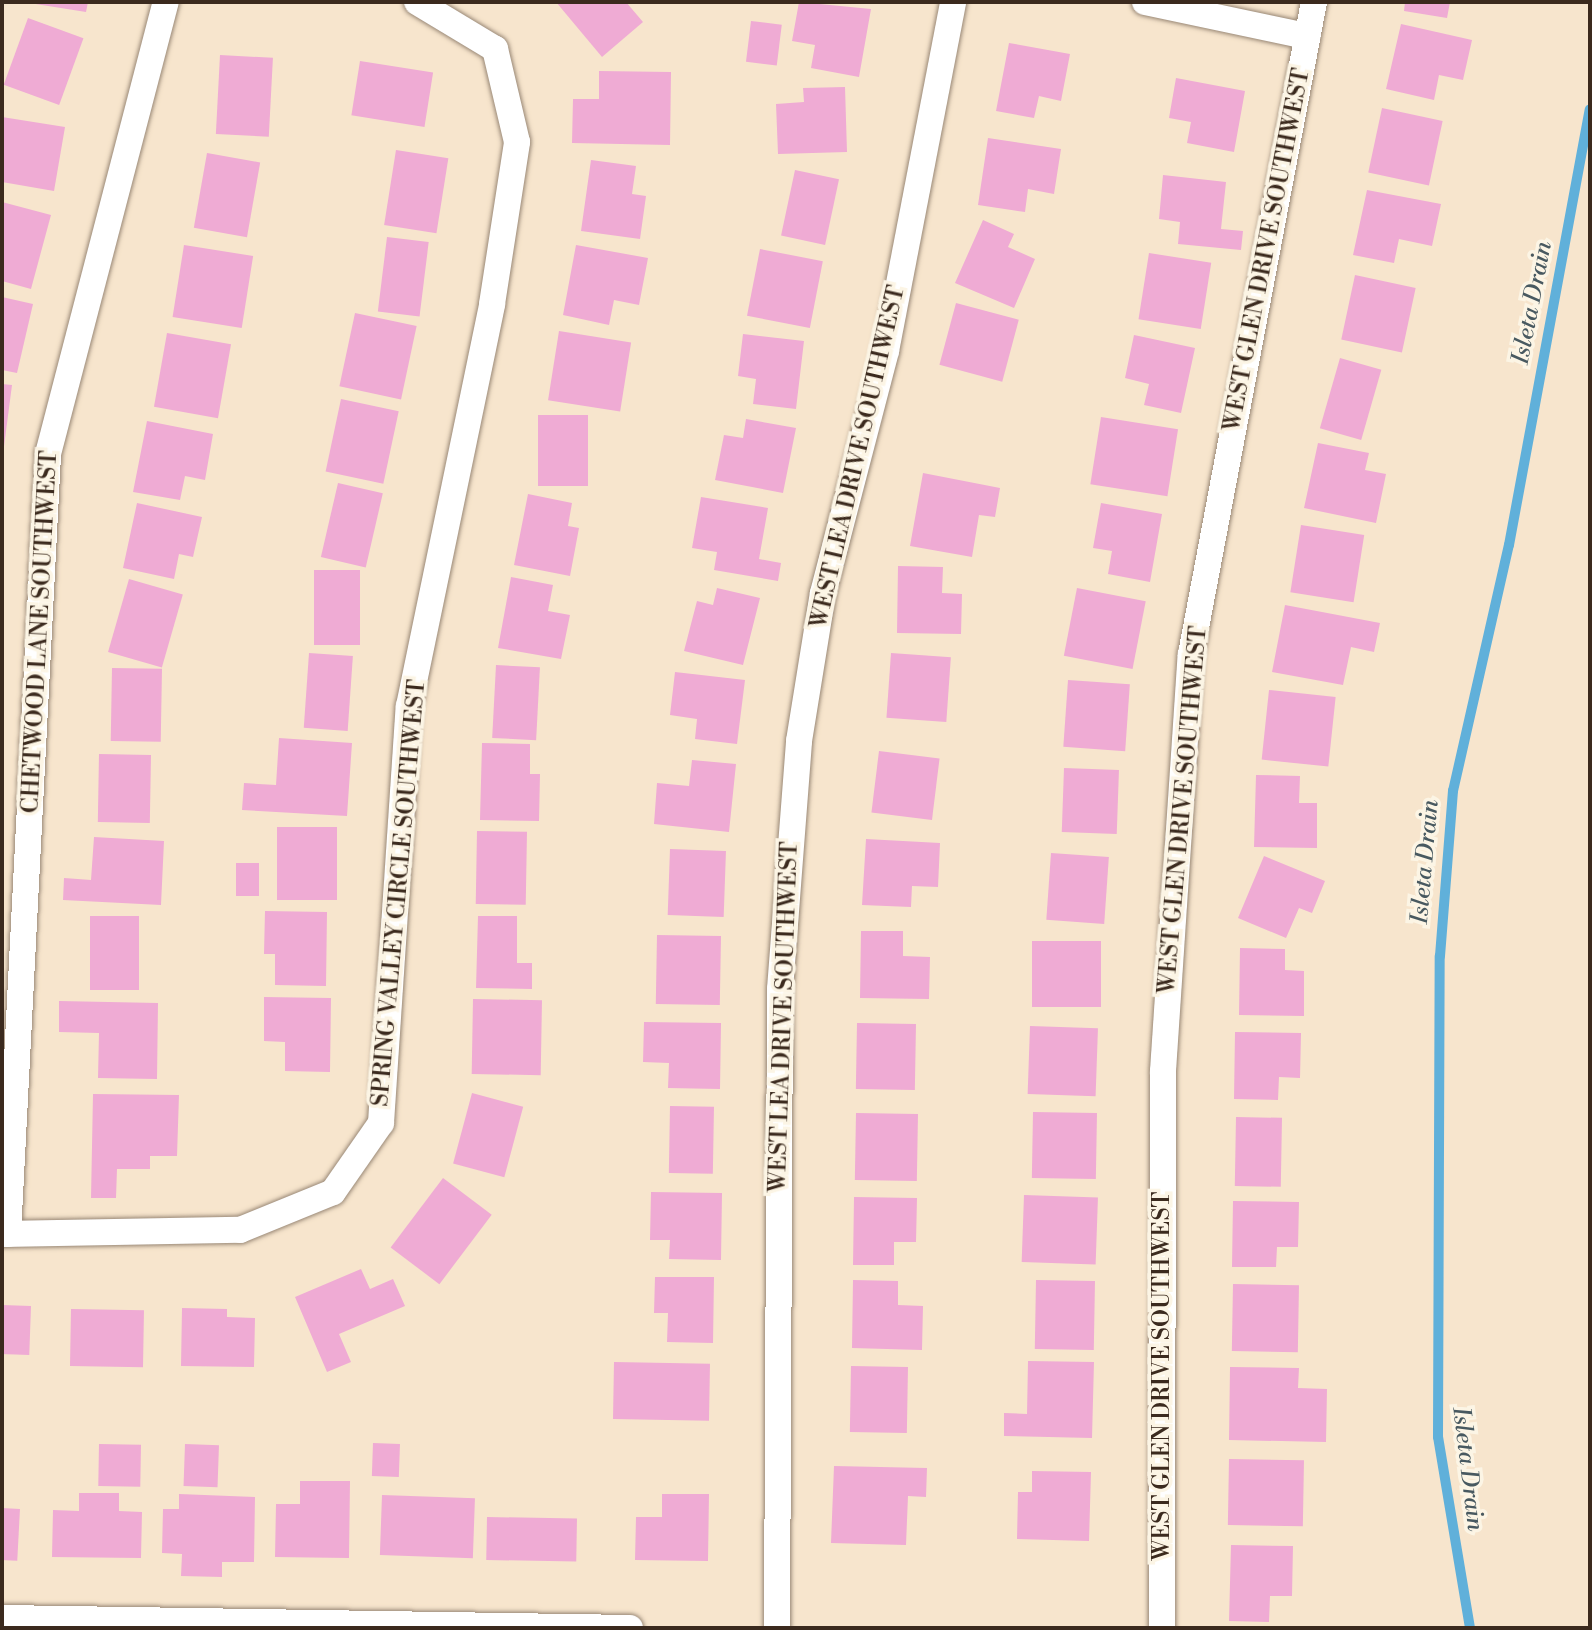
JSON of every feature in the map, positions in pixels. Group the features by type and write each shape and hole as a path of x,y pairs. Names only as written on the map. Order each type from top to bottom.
{"street":[{"name":"CHETWOOD LANE SOUTHWEST","path":"5,1234 48,454 166,2"},
{"name":"SPRING VALLEY CIRCLE SOUTHWEST","path":"5,1234 240,1230 333,1192 380,1123 409,706 492,304 517,142 495,49 417,2"},
{"name":"WEST LEA DRIVE SOUTHWEST","path":"777,1628 780,989 799,741 823,593 886,351 953,2"},
{"path":"1145,2 1307,36"},
{"name":"WEST GLEN DRIVE SOUTHWEST","path":"1161,1628 1163,1072 1191,654 1314,2"},
{"path":"2,1618 630,1628"}],"building":[{"path":"23,2 88,2 86,12"},
{"path":"556,2 626,2 643,22 602,57"},
{"path":"799,2 871,9 859,77 811,68 815,45 792,41"},
{"path":"1405,2 1450,2 1447,18 1404,11"},
{"path":"28,18 83,38 59,105 4,85"},
{"path":"751,21 782,25 777,65 746,62"},
{"path":"1401,24 1472,40 1463,80 1439,75 1434,100 1386,89"},
{"path":"1009,43 1070,54 1061,101 1039,96 1034,118 996,111"},
{"path":"220,55 273,58 269,137 216,134"},
{"path":"360,61 433,73 424,127 351,115"},
{"path":"599,71 671,72 670,145 572,143 573,99 599,99"},
{"path":"1176,78 1245,91 1234,152 1187,143 1191,122 1169,118"},
{"path":"845,87 847,152 778,154 776,104 804,102 803,88"},
{"path":"1382,108 1443,121 1429,185 1368,173"},
{"path":"2,117 65,127 54,191 2,182"},
{"path":"988,138 1061,149 1054,194 1028,189 1025,212 978,205"},
{"path":"396,150 448,158 436,233 384,225"},
{"path":"207,153 260,162 247,237 194,228"},
{"path":"591,160 636,166 632,194 646,196 640,239 581,231"},
{"path":"795,170 839,179 825,245 781,236"},
{"path":"1163,175 1226,182 1221,229 1243,231 1241,250 1178,244 1180,222 1159,219"},
{"path":"1367,190 1441,204 1432,246 1399,239 1394,263 1353,255"},
{"path":"2,202 51,215 31,289 2,281"},
{"path":"983,220 1014,234 1008,247 1035,259 1014,308 955,283"},
{"path":"387,237 429,242 420,317 378,311"},
{"path":"184,245 253,256 242,328 173,317"},
{"path":"576,245 648,258 639,305 614,300 609,325 563,315"},
{"path":"760,249 823,261 810,328 747,316"},
{"path":"1149,253 1211,263 1201,329 1139,319"},
{"path":"1355,275 1416,288 1402,352 1341,340"},
{"path":"2,297 33,304 17,373 2,370"},
{"path":"956,303 1019,320 1002,382 939,365"},
{"path":"355,313 417,326 401,399 339,386"},
{"path":"559,331 631,342 620,412 548,400"},
{"path":"167,333 231,344 218,418 154,407"},
{"path":"743,334 804,341 796,409 753,404 756,379 738,376"},
{"path":"1134,335 1195,348 1181,413 1144,405 1149,384 1125,378"},
{"path":"1340,358 1381,370 1361,440 1320,428"},
{"path":"2,384 12,385 3,454 2,454"},
{"path":"341,399 399,411 383,484 326,471"},
{"path":"538,415 588,415 588,486 538,486"},
{"path":"1101,417 1178,429 1167,496 1090,484"},
{"path":"746,419 796,428 783,493 715,480 724,435 743,438"},
{"path":"147,421 213,434 205,480 185,476 180,500 133,492"},
{"path":"1318,443 1369,453 1365,470 1386,474 1376,523 1304,508"},
{"path":"923,473 1000,488 995,517 979,515 972,557 910,546"},
{"path":"338,483 383,493 366,567 321,557"},
{"path":"528,494 572,503 568,526 579,528 570,576 514,565"},
{"path":"701,497 768,508 759,559 781,563 778,581 714,570 717,552 692,548"},
{"path":"137,503 202,517 193,557 179,554 174,579 123,568"},
{"path":"1101,503 1162,514 1150,582 1108,574 1112,551 1093,548"},
{"path":"1301,525 1364,535 1354,602 1290,592"},
{"path":"898,566 943,567 942,593 962,594 961,634 897,633"},
{"path":"314,570 360,570 360,645 314,645"},
{"path":"511,577 553,585 548,611 570,615 561,659 498,648"},
{"path":"129,579 183,594 162,667 108,652"},
{"path":"717,588 760,598 743,665 684,651 697,601 713,605"},
{"path":"1077,588 1146,601 1133,669 1064,656"},
{"path":"1285,605 1380,623 1374,652 1351,647 1343,685 1272,672"},
{"path":"309,653 353,656 348,731 304,728"},
{"path":"891,653 951,657 946,722 886,718"},
{"path":"496,665 540,667 536,740 492,738"},
{"path":"112,668 162,669 161,742 111,741"},
{"path":"675,672 745,680 737,744 695,739 697,719 670,715"},
{"path":"1068,680 1130,684 1125,751 1063,747"},
{"path":"1269,690 1336,697 1328,767 1262,760"},
{"path":"279,738 352,743 347,816 242,810 244,783 276,785"},
{"path":"482,743 530,744 530,774 540,774 539,821 480,820"},
{"path":"879,751 940,758 932,820 871,813"},
{"path":"99,754 151,755 150,823 98,822"},
{"path":"692,760 736,764 729,832 654,824 657,783 689,786"},
{"path":"1064,768 1119,770 1117,834 1062,832"},
{"path":"1256,775 1300,776 1299,803 1317,803 1317,848 1254,847"},
{"path":"277,827 337,827 337,900 277,900"},
{"path":"477,831 527,832 526,905 476,904"},
{"path":"94,837 164,841 161,905 63,900 64,878 91,880"},
{"path":"866,839 940,843 938,887 912,886 911,907 862,905"},
{"path":"670,849 726,851 724,917 668,915"},
{"path":"1051,853 1109,857 1104,924 1046,920"},
{"path":"1264,856 1325,881 1312,913 1299,908 1286,938 1238,918"},
{"path":"236,863 259,863 259,896 236,896"},
{"path":"265,911 327,912 326,986 275,985 275,954 264,954"},
{"path":"90,916 139,916 139,990 90,990"},
{"path":"478,916 517,916 517,963 532,963 532,989 476,988"},
{"path":"861,931 903,931 903,956 930,957 929,999 860,998"},
{"path":"657,935 721,936 720,1005 656,1004"},
{"path":"1032,941 1101,941 1101,1007 1032,1007"},
{"path":"1240,948 1285,949 1285,970 1304,971 1304,1016 1239,1015"},
{"path":"264,997 331,998 330,1072 285,1071 285,1042 264,1041"},
{"path":"473,999 542,1000 541,1075 472,1074"},
{"path":"59,1001 158,1003 157,1079 98,1078 99,1033 59,1032"},
{"path":"644,1022 721,1023 720,1089 668,1088 669,1063 643,1062"},
{"path":"857,1023 916,1024 915,1090 856,1089"},
{"path":"1030,1026 1098,1028 1096,1096 1028,1094"},
{"path":"1235,1032 1301,1033 1300,1078 1279,1077 1278,1100 1234,1099"},
{"path":"472,1093 523,1107 504,1177 453,1164"},
{"path":"93,1094 179,1095 177,1156 150,1156 150,1169 117,1169 116,1198 91,1198"},
{"path":"670,1106 714,1107 713,1174 669,1173"},
{"path":"1033,1112 1097,1113 1096,1179 1032,1178"},
{"path":"856,1113 918,1114 917,1181 855,1180"},
{"path":"1236,1117 1282,1118 1281,1187 1235,1186"},
{"path":"443,1178 492,1215 439,1284 391,1247"},
{"path":"651,1192 722,1193 721,1260 669,1259 670,1240 650,1240"},
{"path":"1024,1195 1098,1198 1096,1265 1022,1262"},
{"path":"854,1197 917,1198 916,1242 894,1242 894,1265 853,1265"},
{"path":"1233,1201 1299,1202 1298,1247 1277,1247 1276,1267 1232,1267"},
{"path":"361,1269 370,1289 393,1279 405,1306 339,1334 351,1362 327,1372 295,1297"},
{"path":"655,1277 714,1277 713,1343 667,1342 668,1313 654,1313"},
{"path":"853,1280 898,1281 898,1305 923,1306 922,1350 852,1348"},
{"path":"1036,1280 1095,1281 1094,1350 1035,1349"},
{"path":"1233,1284 1299,1285 1298,1352 1232,1351"},
{"path":"2,1305 31,1306 29,1355 2,1354"},
{"path":"182,1308 227,1309 227,1317 255,1318 254,1367 181,1366"},
{"path":"71,1309 144,1310 143,1367 70,1366"},
{"path":"1028,1361 1094,1362 1092,1438 1004,1436 1004,1413 1027,1414"},
{"path":"614,1362 710,1364 709,1421 613,1419"},
{"path":"851,1366 908,1367 907,1433 850,1432"},
{"path":"1230,1367 1299,1368 1298,1388 1327,1389 1326,1442 1229,1440"},
{"path":"373,1443 400,1444 399,1477 372,1476"},
{"path":"99,1444 141,1445 140,1487 98,1486"},
{"path":"185,1444 219,1445 218,1487 184,1486"},
{"path":"1229,1459 1304,1460 1303,1526 1228,1525"},
{"path":"834,1466 927,1468 926,1497 908,1496 906,1545 831,1543"},
{"path":"1032,1471 1091,1472 1089,1541 1017,1539 1018,1492 1032,1492"},
{"path":"300,1481 350,1481 349,1558 275,1557 276,1504 300,1504"},
{"path":"79,1493 119,1493 119,1511 142,1512 141,1558 52,1557 53,1510 79,1511"},
{"path":"179,1494 255,1497 254,1562 222,1562 222,1577 181,1576 182,1554 162,1553 163,1509 179,1509"},
{"path":"662,1494 709,1494 708,1561 635,1560 636,1517 662,1517"},
{"path":"382,1495 475,1498 473,1558 380,1555"},
{"path":"2,1508 20,1509 17,1561 2,1560"},
{"path":"487,1517 577,1519 576,1562 486,1560"},
{"path":"1231,1545 1293,1546 1292,1596 1270,1596 1269,1622 1229,1621"}],"waterway":[{"name":"Isleta Drain","path":"1470,1628 1438,1437 1440,956 1453,791 1509,545 1590,109"}]}
